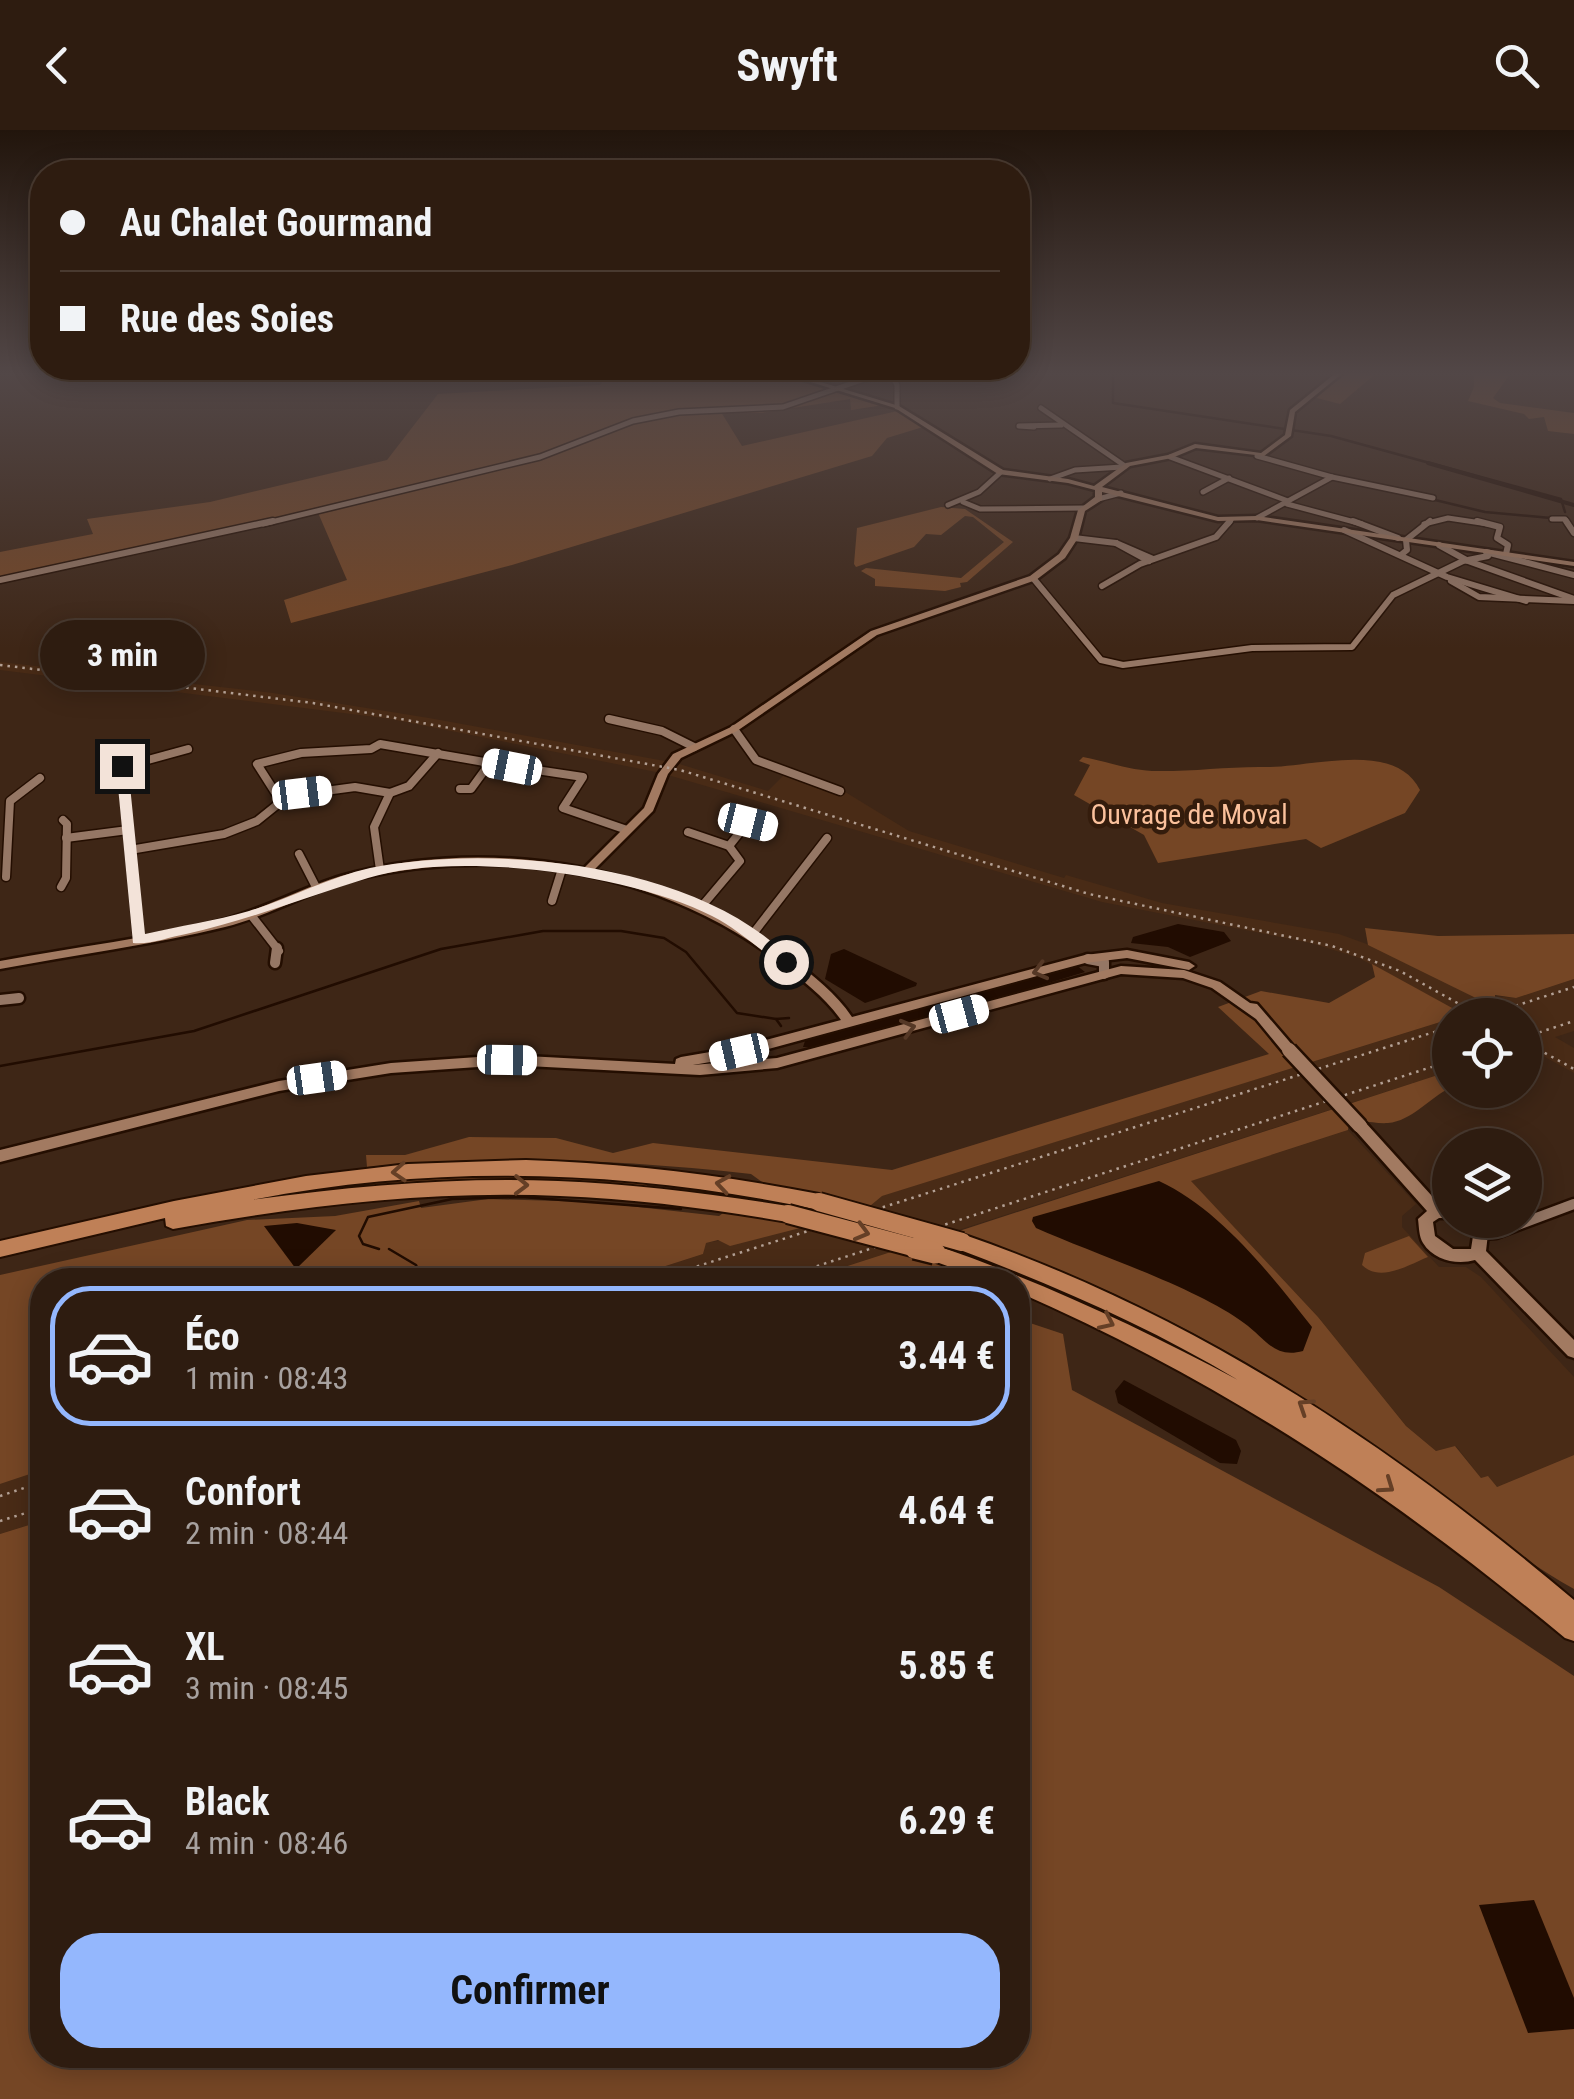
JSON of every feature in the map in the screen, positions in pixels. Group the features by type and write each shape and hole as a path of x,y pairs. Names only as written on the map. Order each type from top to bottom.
{"highway":[{"path":"0,1250 193,1204 470,1168 582,1170 696,1180 819,1202 962,1242 1027,1268"},
{"path":"0,1261 351,1185 582,1187 687,1197 788,1214 976,1268"},
{"path":"1030,1269 1112,1302 1285,1393 1426,1491 1574,1616"},
{"path":"1030,1288 1143,1339 1285,1418 1428,1515 1574,1629"}],"street":[{"path":"0,580 136,554 511,464"},
{"path":"988,464 1001,472 1099,488 1231,520 1273,517 1551,566 1574,575"},
{"path":"1050,479 1074,470 1133,464"},
{"path":"1189,464 1288,503 1378,528 1402,539 1407,550 1402,554"},
{"path":"1284,464 1332,478 1434,498"},
{"path":"1098,499 1099,488 1127,465"},
{"path":"948,505 963,502 1001,472"},
{"path":"1203,492 1229,478"},
{"path":"1273,517 1288,503 1332,478"},
{"path":"963,502 980,509 1084,508 1098,499 1121,494"},
{"path":"588,870 649,809 672,761 734,729 874,633 1034,578 1062,556 1074,538 1084,508"},
{"path":"1402,539 1423,521 1454,517 1500,527 1497,538 1508,545 1506,554"},
{"path":"1552,519 1565,520 1574,533"},
{"path":"1102,586 1152,560 1216,537 1231,520"},
{"path":"1344,530 1445,576 1472,596 1526,601 1572,599"},
{"path":"1074,538 1116,543 1152,560"},
{"path":"1438,545 1468,561 1572,599"},
{"path":"1034,578 1102,660 1114,665 1252,648 1352,647 1385,601 1445,576 1468,561 1487,554 1506,554 1574,564"},
{"path":"609,718 662,730 694,747"},
{"path":"734,729 756,760 840,791"},
{"path":"280,800 257,764 301,753 371,749 380,744 583,776 563,808 627,830"},
{"path":"138,940 122,766 188,749"},
{"path":"130,850 224,834 256,820 280,800 355,787 390,793 409,786 438,754"},
{"path":"460,789 471,789 490,763"},
{"path":"6,877 5,838 10,801 40,778"},
{"path":"380,870 374,827 390,793"},
{"path":"734,818 771,827"},
{"path":"61,887 66,878 67,824 62,820"},
{"path":"729,846 748,822"},
{"path":"66,838 128,830"},
{"path":"688,832 729,846 740,861 702,906"},
{"path":"752,935 827,838"},
{"path":"298,854 318,889"},
{"path":"0,965 250,916 380,870 436,864 588,870 622,877 702,906 752,935 826,994 850,1022"},
{"path":"552,901 562,869"},
{"path":"250,916 274,940 279,951 275,963"},
{"path":"610,1063 714,1058 1085,958 1126,954 1184,964 1230,988 1432,1201"},
{"path":"1085,958 1104,962 1104,974"},
{"path":"0,1156 317,1078 454,1062 735,1068 814,1054 1104,974 1149,969 1184,974 1216,986 1258,1015"},
{"path":"0,1000 19,998"},
{"path":"797,1036 794,1048 814,1054"},
{"path":"1542,1216 1574,1204"},
{"path":"1432,1220 1423,1226 1433,1245 1460,1257 1478,1253 1482,1238"},
{"path":"1478,1253 1574,1351"}],"shaded area":[{"path":"0,662 273,693 676,763 768,791 784,775 842,790 909,831 1064,878 1066,875 1162,903 1339,934 1386,951 1476,998 1433,998 1359,958 1311,943 1102,902 668,775 669,771 656,772 391,719 0,670"},
{"path":"1178,924 1224,932 1231,941 1190,957 1168,947 1131,943 1133,937"},
{"path":"844,949 917,983 916,986 865,1003 825,979 831,954"},
{"path":"1076,965 1085,972 979,1004 971,992"},
{"path":"1574,979 1574,1031 1555,1037 1574,1048 1574,1073 1542,1055 1542,998 1516,998"},
{"path":"950,1000 958,1007 819,1047 803,1047 806,1038 820,1033"},
{"path":"1432,1025 1432,1077 841,1268 659,1268 703,1254 705,1243 804,1227 870,1206 881,1196"},
{"path":"1348,1130 1416,1204 1402,1216 1402,1227 1439,1267 1466,1267 1481,1277 1574,1377 1574,1455 1497,1487 1481,1478 1456,1446 1436,1451 1406,1426 1318,1317 1190,1181"},
{"path":"1159,1181 1203,1208 1279,1286 1312,1327 1303,1351 1277,1350 1224,1310 1036,1228 1032,1221 1033,1217"},
{"path":"297,1223 336,1230 295,1268 264,1226"},
{"path":"1124,1380 1236,1440 1241,1451 1237,1464 1220,1463 1118,1403 1115,1391"},
{"path":"30,1474 30,1525 0,1534 0,1484"},
{"path":"1534,1900 1574,1998 1574,2029 1528,2033 1479,1905"}],"green space":[{"path":"371,464 846,464 512,565 291,623 284,600 347,580 316,508 141,554 0,581 0,552 93,534 87,519 210,502"},
{"path":"941,507 965,509 1013,542 967,582 960,583 961,587 945,591 875,586 875,579 861,571 866,568 961,578 1004,542 973,517 965,516 941,535 926,534 914,547 856,567 857,528"},
{"name":"Ouvrage de Moval","path":"1083,757 1152,771 1373,761 1392,765 1408,775 1420,790 1405,813 1321,848 1306,839 1158,863 1144,835 1074,795 1090,765 1079,761"},
{"path":"1365,928 1438,936 1574,934 1574,979 1516,998 1476,998 1368,945"},
{"path":"1372,964 1434,998 1432,1025 882,1196 870,1206 762,1182 751,1174 655,1165 511,1160 367,1167 366,1155 405,1155 469,1137 556,1138 613,1153 653,1143 892,1170 1269,1054 1218,1007 1261,991 1329,1003 1375,977"},
{"path":"1432,1077 1432,1100 1405,1118 1388,1123 1349,1123 1348,1130 1191,1181 1318,1317 1406,1426 1436,1451 1455,1446 1481,1478 1488,1476 1497,1487 1574,1455 1574,1589 1520,1555 1365,1439 1269,1376 1114,1294 953,1233"},
{"path":"444,1173 649,1178 646,1188 363,1188 366,1179"},
{"path":"488,1199 593,1202 719,1216 726,1211 804,1227 730,1246 718,1240 706,1243 703,1254 659,1268 31,1268 247,1220 335,1216 419,1201 421,1208"},
{"path":"1409,1236 1428,1257 1386,1272 1362,1265 1365,1253"},
{"path":"897,1250 954,1267 954,1268 841,1268"},
{"path":"30,1268 30,1474 0,1484 0,1275"},
{"path":"1030,1323 1063,1334 1072,1390 1439,1587 1574,1676 1574,2099 0,2099 0,1534 30,1525 30,2068 1030,2068"}],"waterway":[{"path":"1431,464 1574,505"},
{"path":"1433,464 1561,499 1565,512"},
{"path":"1431,499 1485,512 1551,518"},
{"path":"0,1066 194,1031 441,949 543,931 621,931 664,938 686,952 737,1013 776,1019"},
{"path":"776,1019 789,1018"},
{"path":"776,1019 781,1026"},
{"path":"379,1249 363,1244 359,1236 368,1217 452,1199 522,1197 681,1209"},
{"path":"389,1249 417,1268"}],"railway":[{"path":"0,665 313,703 680,770 1089,894 1332,946 1400,971 1448,998"},
{"path":"1540,998 1574,987"},
{"path":"1542,1031 1574,1021"},
{"path":"692,1268 1432,1033"},
{"path":"1542,1051 1574,1069"},
{"path":"811,1268 1432,1067"},
{"path":"0,1496 30,1486"},
{"path":"0,1521 30,1512"}],"route":[{"path":"122,766 138,940 250,916 370,872 436,864 484,865 588,870 622,877 718,913 786,962"}]}
